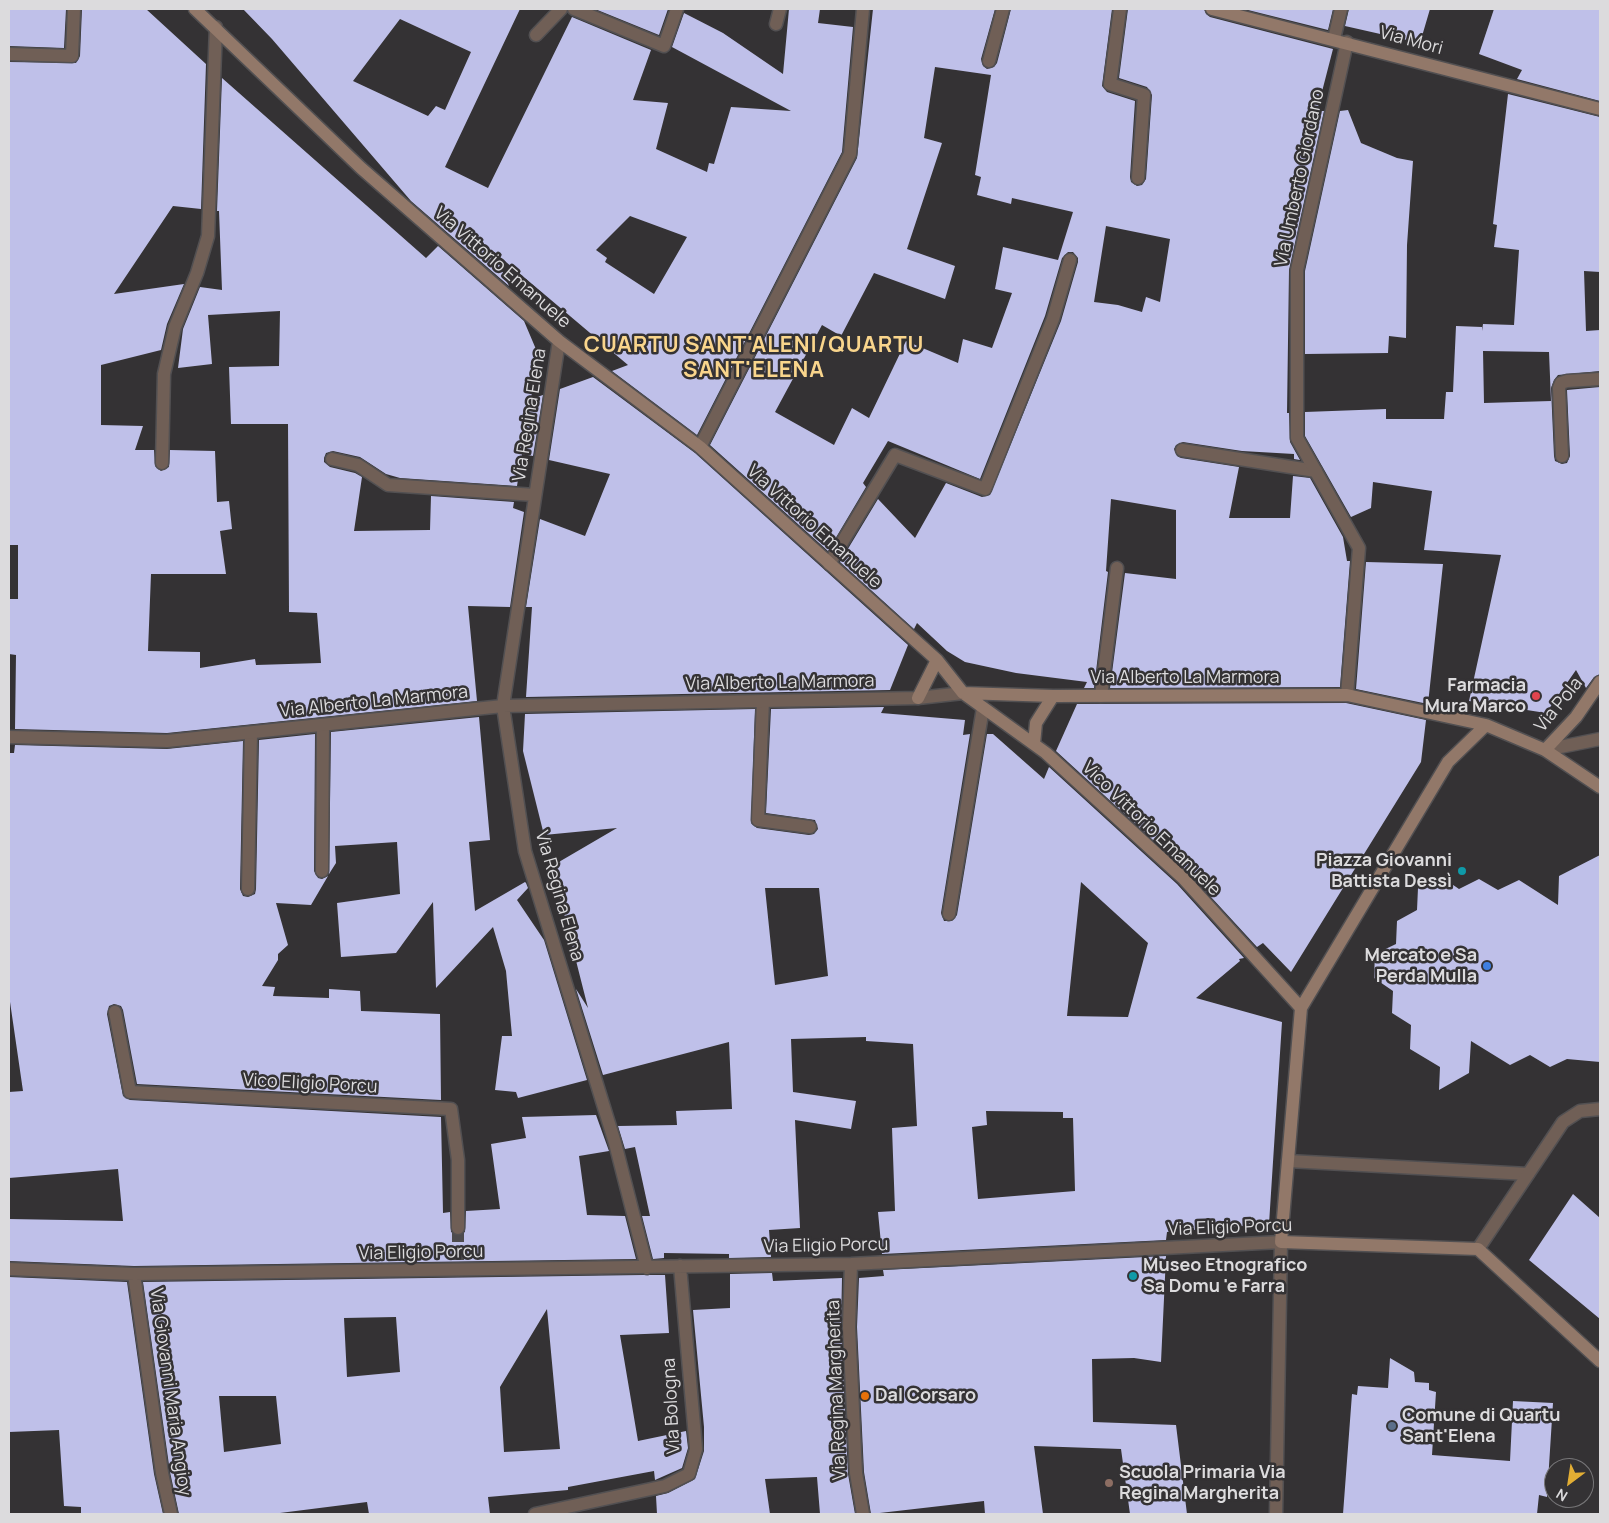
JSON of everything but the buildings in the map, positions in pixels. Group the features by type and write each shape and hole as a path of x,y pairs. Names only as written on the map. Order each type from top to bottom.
{"street":[{"path":"9,54 72,56 74,9"},
{"name":"Via Vittorio Emanuele","path":"195,9 216,27 361,168 559,341 700,447 937,660 963,693"},
{"path":"536,35 561,9"},
{"path":"574,9 664,46 677,9"},
{"path":"776,24 780,9"},
{"path":"700,447 850,154 863,9"},
{"path":"989,61 1003,9"},
{"path":"1120,9 1110,84 1144,95 1138,178"},
{"name":"Via Mori","path":"1212,9 1600,109"},
{"path":"1334,39 1341,9"},
{"path":"162,463 164,374 175,327 197,274 208,236 216,27"},
{"name":"Via Umberto Giordano","path":"1346,42 1297,270 1297,438 1359,548 1347,695"},
{"path":"829,564 894,455 985,489 1053,319 1070,260"},
{"name":"Via Regina Elena","path":"559,341 503,706 525,851 615,1143 648,1268"},
{"path":"1562,456 1559,388 1561,383 1567,381 1600,380"},
{"path":"1182,450 1316,471"},
{"name":"Via Regina Elena","path":"332,459 358,465 388,485 535,495"},
{"path":"1101,696 1117,568"},
{"path":"918,698 937,660"},
{"name":"Via Pola","path":"1545,750 1576,717 1600,682"},
{"name":"Via Alberto La Marmora","path":"9,737 167,741 503,706 918,698 963,693 1053,696 1347,695 1486,725 1545,750 1600,787"},
{"name":"Vico Vittorio Emanuele","path":"963,693 1034,744 1183,878 1301,1008"},
{"path":"1034,744 1036,724 1053,696"},
{"path":"763,701 758,820 810,827"},
{"path":"949,914 983,708"},
{"path":"322,871 323,725"},
{"path":"1276,1514 1280,1242 1301,1008 1448,762 1486,725"},
{"path":"248,889 251,733"},
{"path":"1545,750 1600,739"},
{"name":"Vico Eligio Porcu","path":"115,1012 130,1092 451,1108 458,1160 458,1228"},
{"path":"1600,1109 1580,1111 1564,1122 1478,1249 1600,1361"},
{"path":"1288,1161 1528,1174"},
{"name":"Via Eligio Porcu","path":"9,1270 134,1274 458,1265 648,1268 852,1264 1280,1242 1478,1249"},
{"name":"Via Regina Margherita","path":"852,1264 849,1327 856,1473 863,1514"},
{"name":"Via Bologna","path":"535,1514 665,1486 690,1474 696,1449 680,1266"},
{"name":"Via Giovanni Maria Angioy","path":"134,1274 162,1473 171,1514"}],"tunnel":[{"path":"458,1228 458,1260"}],"place":[{"name":"Farmacia Mura Marco","path":"1536,696"},
{"name":"Piazza Giovanni Battista Dessì","path":"1462,871"},
{"name":"Mercato e Sa Perda Mulla","path":"1487,966"},
{"name":"Museo Etnografico Sa Domu 'e Farra","path":"1133,1276"},
{"name":"Dal Corsaro","path":"865,1396"},
{"name":"Comune di Quartu Sant'Elena","path":"1392,1426"},
{"name":"Scuola Primaria Via Regina Margherita","path":"1109,1483"}],"district":[{"name":"CUARTU SANT'ALENI/QUARTU SANT'ELENA","path":"754,358"}]}
